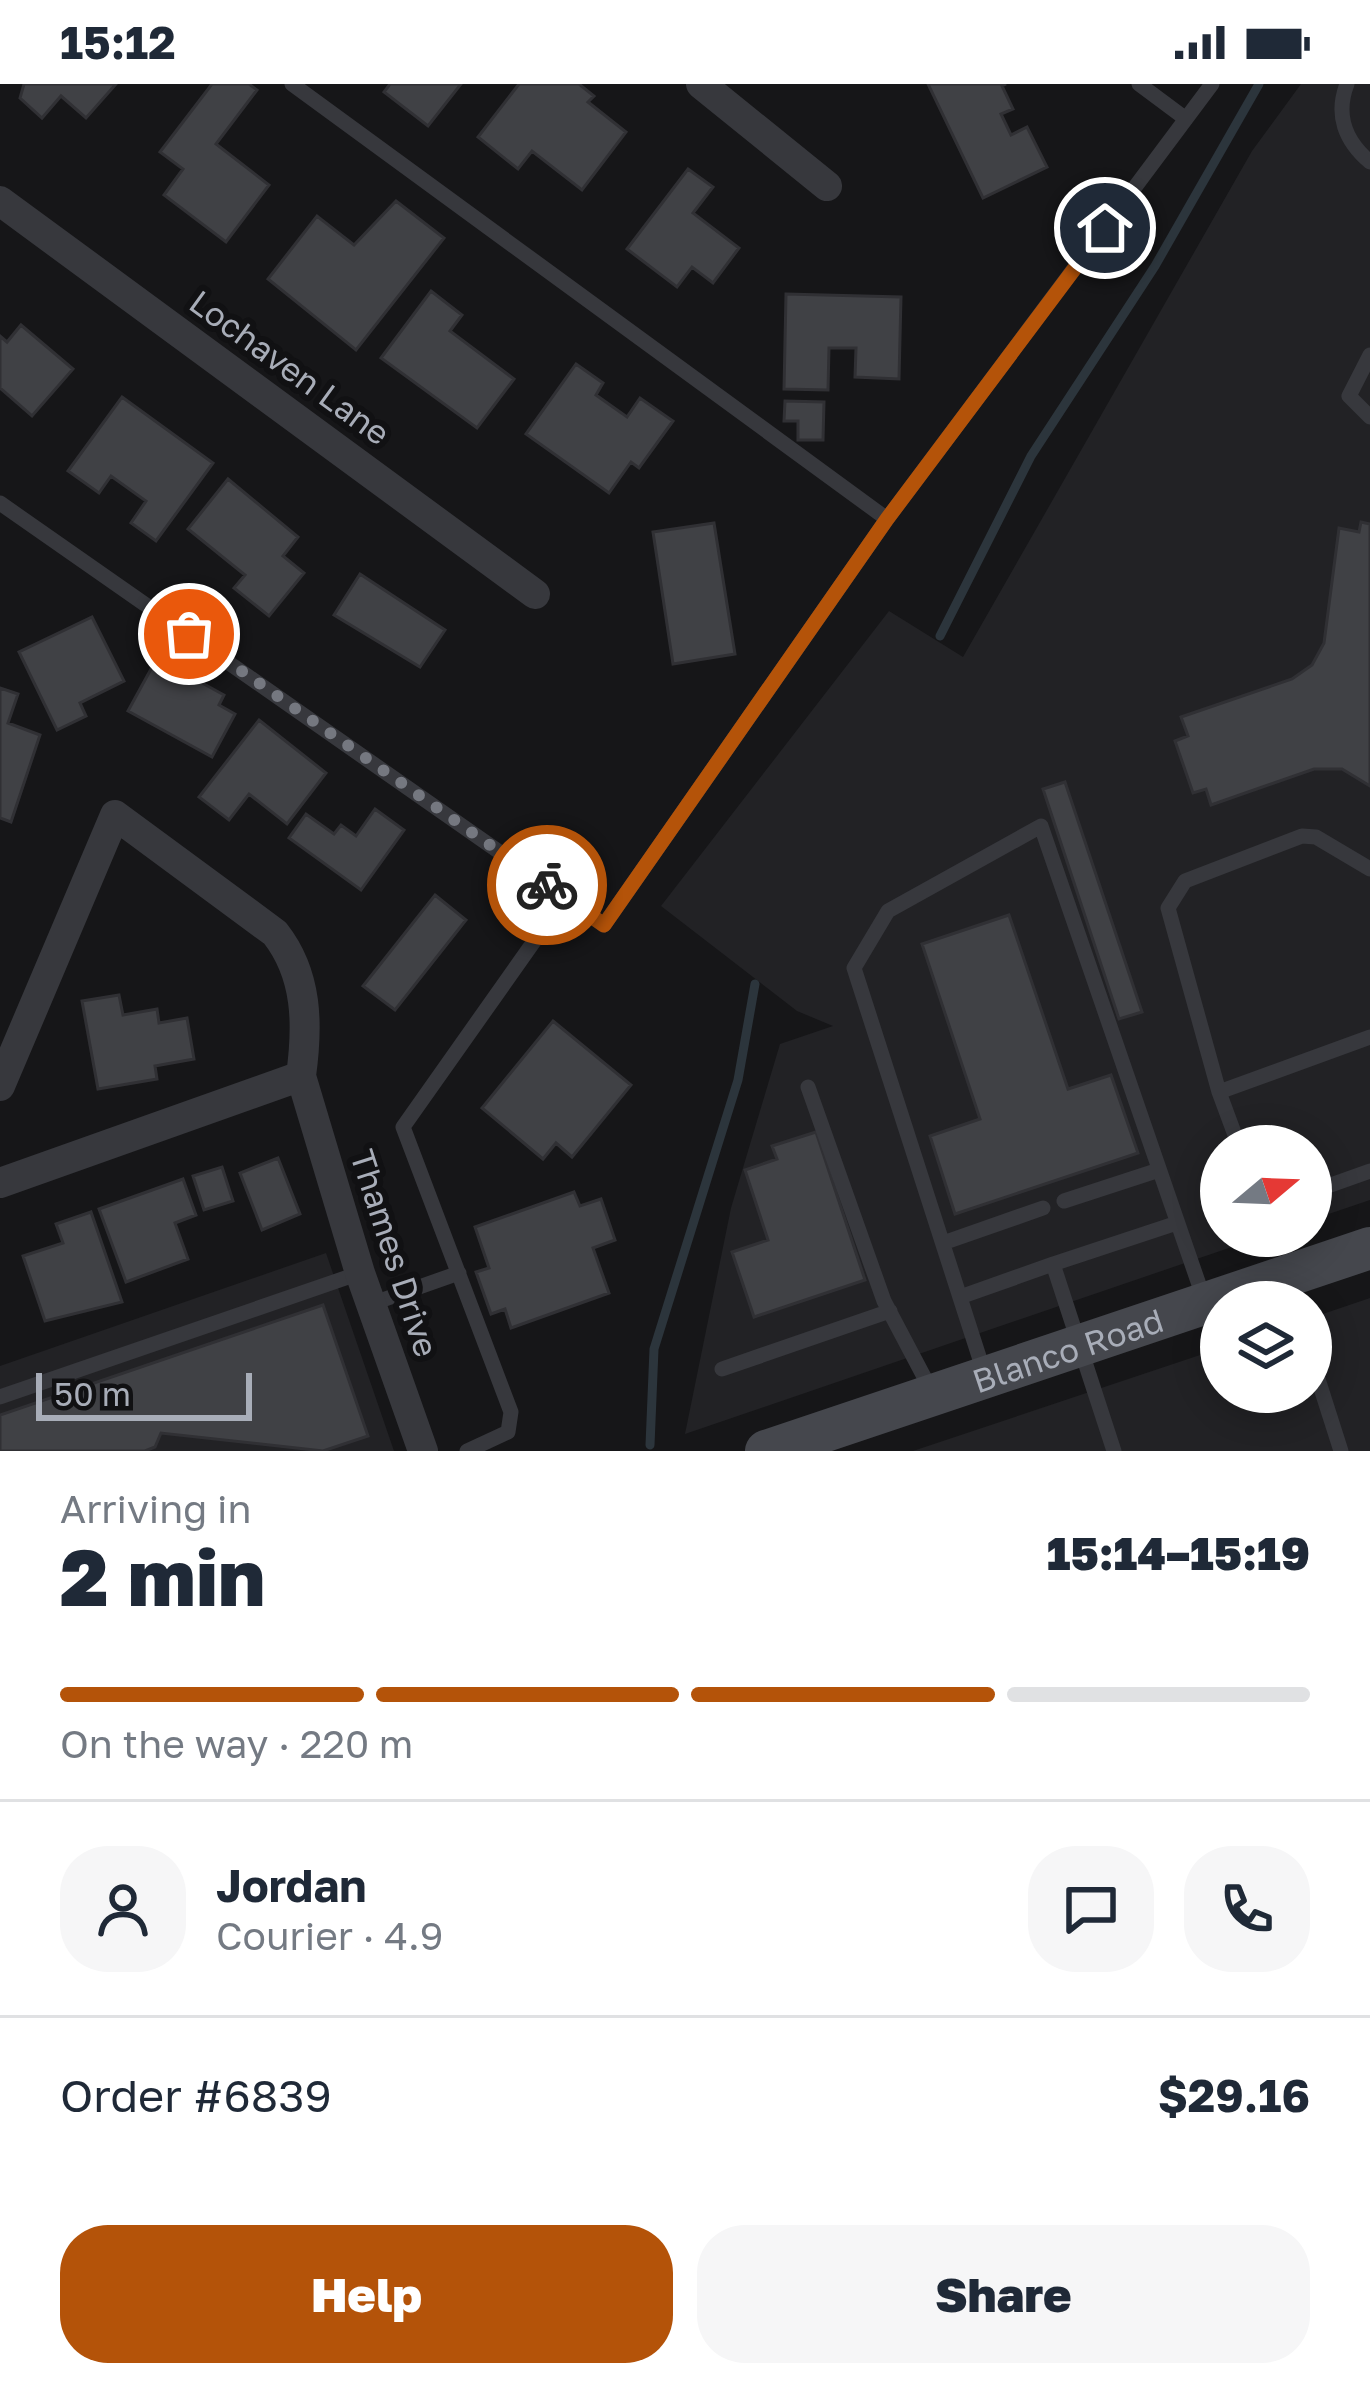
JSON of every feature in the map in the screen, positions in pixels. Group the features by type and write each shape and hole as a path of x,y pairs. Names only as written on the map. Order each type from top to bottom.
{"main road":[{"name":"Blanco Road","path":"1269,1281 1370,1248"},
{"name":"Blanco Road","path":"766,1451 1200,1304"}],"street":[{"path":"701,84 827,186"},
{"name":"Lochaven Lane","path":"0,201 535,594"},
{"name":"Thames Drive","path":"0,1086 115,814 275,933 289,951 304,1000 301,1076 360,1273 423,1451"},
{"path":"0,1183 301,1076"}],"lane":[{"path":"292,84 887,519"},
{"path":"1139,84 1186,119"},
{"path":"0,503 604,925 887,519 1212,84"},
{"path":"1347,84 1343,123 1352,147 1370,162"},
{"path":"1370,355 1349,396 1370,417"},
{"path":"985,1375 854,968 888,911 1041,826 1200,1288"},
{"path":"1231,1125 1173,940 1168,908 1173,895 1185,881 1301,836 1316,837 1370,869"},
{"path":"466,1451 508,1432 511,1412 403,1126 547,923"},
{"path":"1219,1092 1370,1037"},
{"path":"808,1088 890,1311 932,1393"},
{"path":"1064,1201 1159,1170"},
{"path":"1332,1185 1370,1171"},
{"path":"943,1243 1043,1208"},
{"path":"960,1297 1177,1223"},
{"path":"1054,1264 1114,1451"},
{"path":"0,1397 360,1273"},
{"path":"371,1304 459,1273"},
{"path":"722,1369 890,1311"},
{"path":"1329,1413 1341,1451"}],"shaded area":[{"path":"1301,84 1370,84 1370,1200 1332,1213 1332,1125 1200,1125 1203,1257 685,1434 731,1208 780,1044 833,1026 797,1011 661,906 889,611 963,657 1252,151"},
{"path":"326,1253 394,1451 0,1451 0,1366"},
{"path":"1370,1298 1370,1451 913,1451 1200,1355 1200,1413 1332,1413 1332,1311"}],"building":[{"path":"24,84 116,84 86,118 61,96 42,118 20,98"},
{"path":"212,84 249,84 257,90 216,144 269,185 226,242 164,195 183,169 160,152"},
{"path":"390,84 461,84 428,126 384,92"},
{"path":"519,84 579,84 594,96 588,102 626,132 582,190 532,151 518,169 478,137"},
{"path":"928,84 1006,84 1002,86 1013,109 1001,114 1011,135 1027,127 1047,167 983,198"},
{"path":"688,169 713,187 693,213 739,248 713,283 692,267 677,287 627,249"},
{"path":"396,201 444,238 356,350 268,279 317,216 354,245"},
{"path":"431,291 462,315 450,331 514,379 477,428 381,358"},
{"path":"786,294 901,297 899,379 855,377 856,348 829,348 828,390 784,389"},
{"path":"21,325 73,369 32,416 0,388 0,336 7,342"},
{"path":"576,364 603,383 596,395 627,417 640,398 673,421 639,468 631,462 609,493 526,434"},
{"path":"122,397 213,463 156,541 131,523 146,501 111,476 99,493 68,471"},
{"path":"785,401 824,402 823,440 798,440 798,421 784,421"},
{"path":"228,479 298,537 283,556 304,573 269,616 234,588 245,575 188,529"},
{"path":"1361,522 1370,524 1370,786 1342,769 1314,769 1211,805 1206,789 1193,793 1175,741 1188,736 1181,717 1292,679 1312,665 1324,643 1339,528 1359,532"},
{"path":"714,523 735,654 673,664 653,532"},
{"path":"360,574 445,630 420,667 334,615"},
{"path":"92,617 124,681 80,703 86,716 57,730 19,652"},
{"path":"157,658 224,695 219,705 235,714 212,757 128,711"},
{"path":"0,688 18,694 8,723 40,735 11,822 0,818"},
{"path":"259,720 326,773 287,824 249,794 229,820 199,797"},
{"path":"1065,782 1142,1012 1119,1019 1043,789"},
{"path":"375,809 404,830 361,890 289,838 306,814 334,834 341,825 356,836"},
{"path":"435,895 466,920 395,1010 363,986"},
{"path":"1009,915 1068,1089 1111,1075 1138,1153 955,1214 930,1136 980,1119 922,944"},
{"path":"119,995 123,1015 157,1009 159,1023 187,1018 194,1059 155,1066 157,1079 98,1089 82,1001"},
{"path":"553,1021 631,1085 572,1157 556,1143 543,1159 482,1108"},
{"path":"816,1132 865,1280 754,1317 732,1252 768,1240 745,1170 777,1159 772,1146"},
{"path":"278,1158 300,1214 262,1230 240,1173"},
{"path":"222,1167 233,1201 204,1210 193,1176"},
{"path":"183,1179 196,1215 175,1223 188,1259 126,1282 99,1209"},
{"path":"574,1192 580,1206 601,1199 615,1240 593,1248 609,1293 511,1328 505,1309 491,1314 476,1272 489,1268 475,1227"},
{"path":"91,1212 122,1302 45,1321 23,1256 63,1243 56,1224"},
{"path":"323,1305 368,1436 323,1451 161,1433 155,1447 145,1451 0,1451 0,1415"}],"waterway":[{"path":"940,636 1031,456 1155,266 1259,84"},
{"path":"650,1445 654,1349 738,1080 755,984"}],"way so far":[{"path":"189,634 547,885"}],"route":[{"path":"547,885 604,925 887,519 1105,228"}]}
